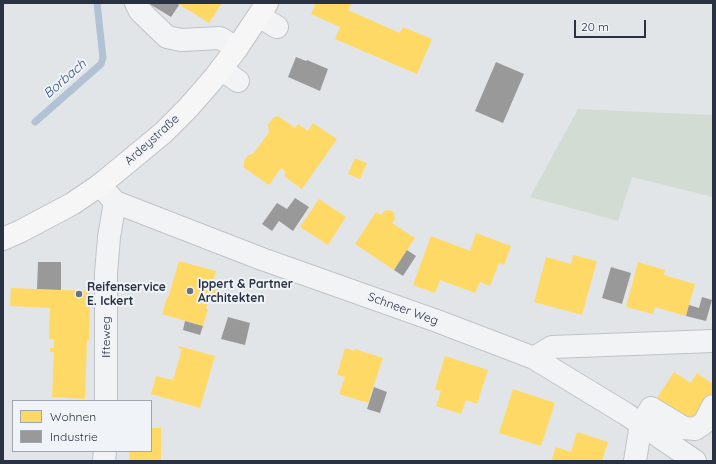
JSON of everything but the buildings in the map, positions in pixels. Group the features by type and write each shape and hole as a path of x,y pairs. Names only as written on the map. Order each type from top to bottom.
{"main road":[{"name":"Ardeystraße","path":"3,239 65,208 100,185 163,133 188,108 230,75 237,48 268,15"}],"street":[{"path":"136,3 140,11 167,37 181,40 220,38 237,48"},
{"name":"Schneer Weg","path":"100,185 115,202 261,265 437,321 534,358 640,424 695,461"},
{"name":"Ifteweg","path":"106,400 111,274 109,237 115,202"},
{"path":"534,358 552,347 713,341"},
{"path":"635,461 640,424 651,408 684,428 695,429 704,423 713,406"}],"shaded area":[{"path":"578,109 713,115 713,197 632,177 618,221 530,197"}],"waterway":[{"name":"Borbach","path":"35,122 101,64 103,58 97,3"}],"place":[{"name":"Ippert & Partner Architekten","path":"190,291"},
{"name":"Reifenservice E. Ickert","path":"79,294"}]}
